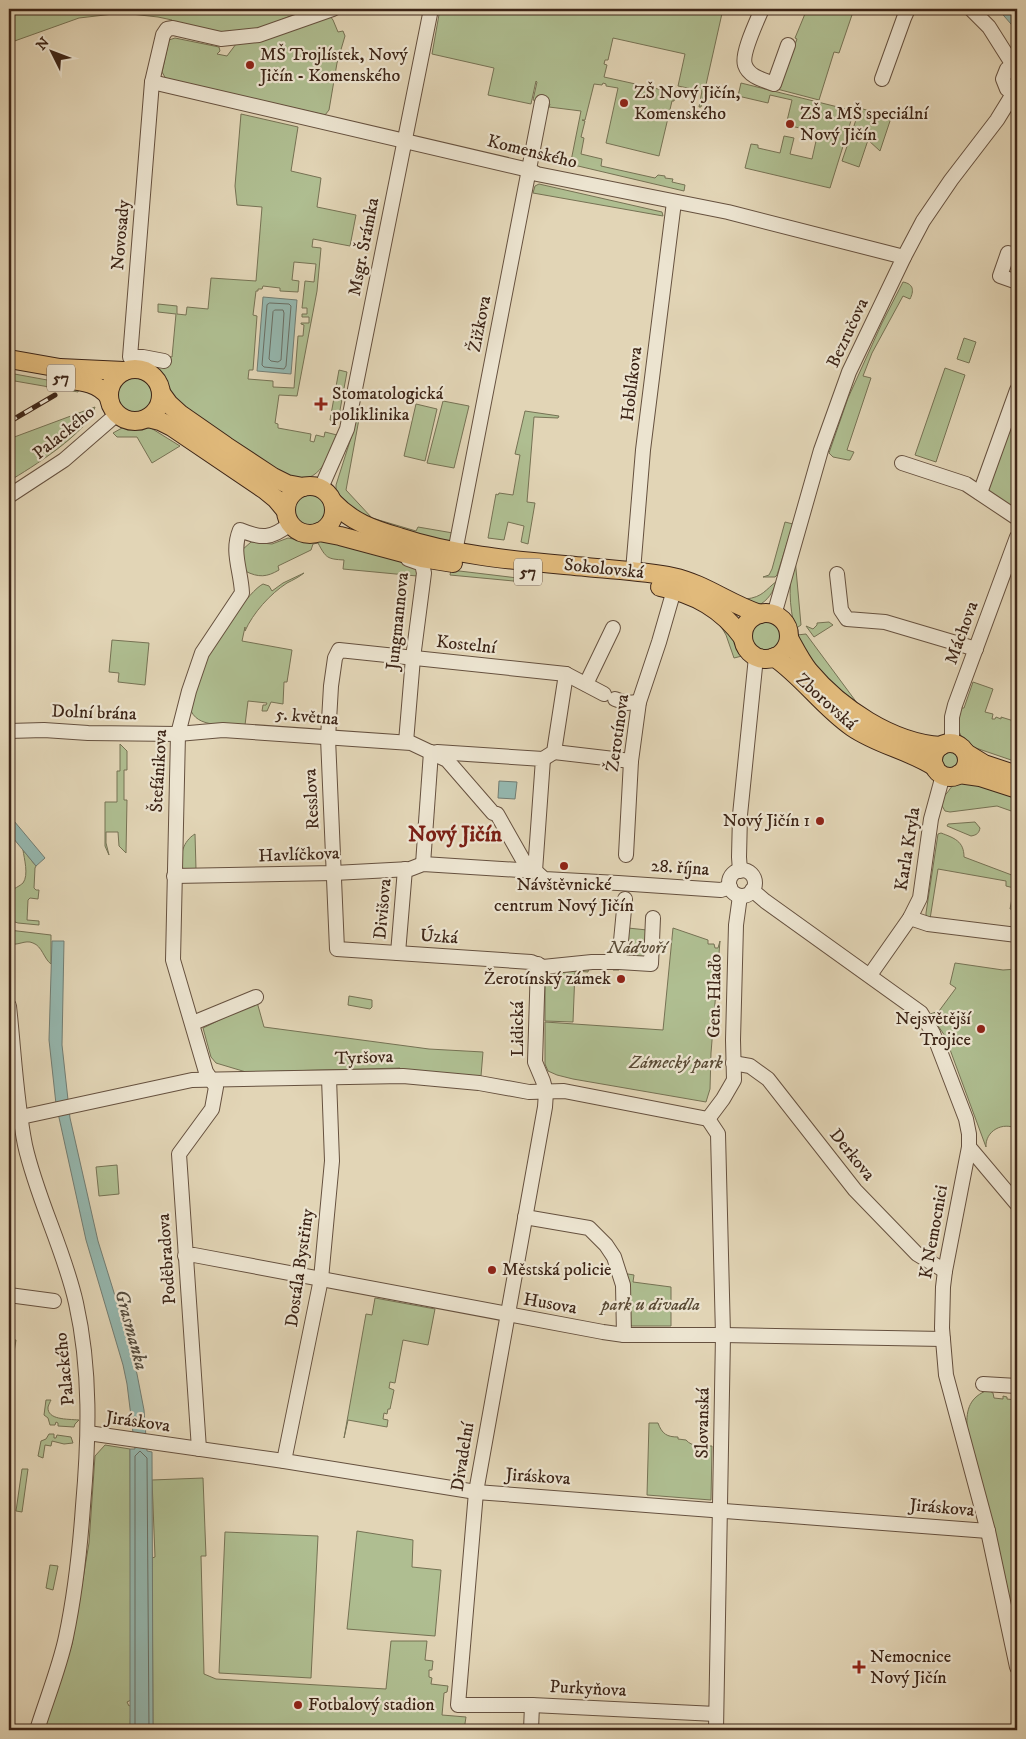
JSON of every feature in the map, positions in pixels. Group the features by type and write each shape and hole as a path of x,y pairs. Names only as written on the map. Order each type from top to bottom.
{"main road":[{"path":"9,360 69,369 124,371 138,369 150,374 156,380 161,393 180,414 226,446 287,484 321,488"},
{"name":"57","path":"9,369 90,384 102,389 109,397"},
{"path":"117,414 112,408 109,397 112,383 124,371"},
{"path":"148,418 159,406 161,393"},
{"name":"57","path":"117,414 132,422 148,418 172,427 265,490 276,500 301,533 319,532"},
{"path":"288,517 286,504 291,495 303,487"},
{"name":"57","path":"321,488 329,495 333,502"},
{"path":"319,532 326,529 332,520 333,502"},
{"name":"Sokolovská","path":"333,502 354,520 408,540 455,552 511,560 657,574 689,581 716,593 745,610 767,614"},
{"name":"Sokolovská","path":"319,532 414,556 460,564 635,583 674,590 693,596 711,606 734,625 743,638"},
{"path":"743,638 748,622 767,614 785,624 789,638 783,651 767,659 756,657"},
{"name":"57","path":"743,638 748,650 756,657"},
{"name":"Zborovská","path":"789,638 808,669 819,682 859,716 886,731 908,739 953,748 984,764 1017,775"},
{"name":"Zborovská","path":"774,657 787,666 823,703 852,727 884,745 921,759 946,772 980,777 1017,789"},
{"path":"953,748 966,766 946,772 934,755 953,748"}],"street":[{"path":"152,82 161,38 167,29 177,29 221,39 259,35 333,9"},
{"name":"Msgr. Šrámka","path":"321,488 347,428 431,9"},
{"path":"762,9 747,48 744,60 747,68 757,78 774,84 788,45"},
{"path":"882,80 908,9"},
{"path":"971,9 989,27 1015,64 1007,69 1004,79 1006,87 1015,94"},
{"name":"Komenského","path":"152,82 404,140 529,170 537,174 728,212 904,257"},
{"name":"Novosady","path":"152,82 130,357 143,357 164,361"},
{"name":"Bezručova","path":"767,614 846,380 904,257 923,221 1015,94"},
{"name":"Žižkova","path":"455,552 542,102"},
{"name":"Hoblíkova","path":"633,571 643,450 674,202"},
{"path":"1017,256 1008,253 1000,276 1017,282"},
{"path":"980,493 1013,414 1017,390"},
{"name":"Palackého","path":"9,496 64,460 117,414"},
{"path":"902,462 966,484 1017,518"},
{"name":"Štefánikova","path":"211,1080 206,1072 173,960 178,734 189,691 202,653 242,593 235,552 236,540 240,530 255,536 266,537 283,529 288,517"},
{"name":"Máchova","path":"953,748 952,717 955,705 1017,537"},
{"name":"Jungmannova","path":"366,543 389,554 420,562 423,566 424,573 413,658 406,742"},
{"path":"837,574 841,610 847,619 885,622 976,649"},
{"name":"Žerotínova","path":"626,855 631,761 639,702 674,590"},
{"path":"586,684 613,628"},
{"name":"Kostelní","path":"339,650 566,674 626,703 639,702"},
{"name":"Resslova","path":"337,949 328,738 331,686 335,658 339,650"},
{"path":"741,891 755,882 748,872 740,871 739,857 740,814 756,657"},
{"path":"536,872 548,756 566,674"},
{"name":"Dolní brána","path":"9,731 44,730 88,733 178,734"},
{"name":"5. května","path":"178,734 223,730 273,732 328,738 411,742 431,752"},
{"path":"431,752 631,761"},
{"path":"424,864 431,752"},
{"path":"431,752 447,760 492,813 497,814 523,860 536,872"},
{"name":"Karla Kryla","path":"870,976 910,918 920,898 931,819 946,772"},
{"name":"Havlíčkova","path":"174,876 334,873 405,869 424,864 536,872"},
{"name":"Divišova","path":"398,953 405,869"},
{"name":"Gen. Hlaďo","path":"708,1119 734,1080 736,925 741,891 731,876 740,871"},
{"name":"28. října","path":"536,872 544,879 626,891 741,891"},
{"path":"619,962 626,891"},
{"name":"K Nemocnici","path":"741,891 766,901 917,1009 930,1026 966,1119 970,1147 943,1287 943,1339 946,1376 988,1531 1017,1667"},
{"path":"538,964 543,966 619,962 651,964 653,918"},
{"path":"910,918 928,924 1017,935"},
{"name":"Úzká","path":"337,949 538,964"},
{"name":"Lidická","path":"538,964 536,1062 546,1092"},
{"path":"193,1024 256,997"},
{"name":"Palackého","path":"9,1006 25,1146 76,1304 86,1367 88,1398 88,1434 80,1540 66,1638 37,1730"},
{"name":"Derkova","path":"733,1063 750,1066 768,1079 855,1190 917,1254 945,1271"},
{"name":"Tyršova","path":"21,1117 192,1080 403,1076 479,1083 529,1092 564,1090 708,1119"},
{"name":"Dostála Bystřiny","path":"284,1461 321,1279 332,1161 329,1078"},
{"name":"Poděbradova","path":"199,1449 178,1154 212,1109 216,1087 211,1080"},
{"name":"Divadelní","path":"458,1705 476,1492 546,1092"},
{"name":"Slovanská","path":"708,1119 718,1134 723,1334 716,1730"},
{"path":"970,1147 1017,1204"},
{"path":"525,1217 589,1228 606,1245 614,1257 624,1285 624,1335"},
{"name":"Husova","path":"185,1256 194,1255 507,1315 624,1335 723,1334 943,1339"},
{"path":"9,1295 54,1301"},
{"path":"984,1384 1017,1386"},
{"name":"Jiráskova","path":"88,1434 284,1461 476,1492 988,1531"},
{"name":"Purkyňova","path":"458,1705 532,1705 716,1714"},
{"path":"531,1730 532,1705"}],"green space":[{"path":"26,9 309,9 257,29 217,32 173,25 172,20 158,17 122,13 79,18 9,43 9,17"},
{"path":"440,9 723,9 701,107 699,107 702,91 678,86 685,54 613,38 608,60 605,60 604,64 607,65 604,77 676,93 674,101 672,101 659,156 606,143 618,88 606,86 603,83 602,85 594,84 585,120 582,120 585,121 581,137 584,138 581,154 602,159 601,166 655,178 658,175 665,176 665,178 673,179 672,182 685,185 684,191 578,166 570,166 581,111 549,107 550,104 533,100 536,81 531,104 488,95 494,68 432,54"},
{"path":"807,9 854,9 839,53 834,52 819,100 777,89 791,46 794,47 797,39 795,38"},
{"name":"MŠ Trojlístek, Nový Jičín - Komenského","path":"330,16 338,32 343,31 345,36 337,63 329,110 325,115 166,79 162,72 169,40 175,38 219,47 220,51 217,54 227,56 236,44"},
{"name":"ZŠ a MŠ speciální Nový Jičín","path":"741,83 854,111 830,188 745,168 751,144 758,145 758,148 780,153 784,136 794,138 790,154 812,159 818,132 786,125 792,100 770,95 768,103 738,96"},
{"path":"860,108 891,118 880,151 868,140 859,167 842,161"},
{"path":"241,114 298,127 291,171 321,178 317,207 356,215 350,246 313,239 312,247 321,248 317,291 297,396 279,395 275,423 278,424 278,428 311,434 310,441 314,442 316,435 324,437 325,432 337,435 322,467 316,473 301,480 290,480 168,396 156,374 147,368 134,365 163,366 164,356 172,357 176,314 158,312 158,304 177,306 177,314 186,315 187,307 208,309 211,278 256,281 262,207 237,205 235,186","holes":["294,262 316,264 314,282 305,281 302,308 307,308 307,314 302,314 302,317 309,317 309,323 301,323 304,325 303,336 298,336 294,388 273,387 273,381 248,379 249,370 253,370 257,316 253,315 256,291 262,289 263,286 280,288 280,291 298,292 299,281 292,280"]},
{"path":"539,184 662,212 663,216 533,193 535,186"},
{"path":"903,282 909,284 912,288 910,299 903,296 872,353 863,376 871,378 847,450 854,452 850,460 833,457 829,453 848,398"},
{"path":"964,338 976,342 969,363 957,359"},
{"path":"945,368 965,375 936,462 915,455"},
{"path":"339,370 347,372 338,421 330,420"},
{"path":"9,373 80,386 78,392 9,380"},
{"path":"134,378 147,383 152,396 147,409 134,414 121,409 116,396 121,383"},
{"path":"443,401 469,406 454,468 427,463"},
{"path":"416,404 437,409 425,461 404,456"},
{"path":"95,407 90,417 71,438 9,481 9,439"},
{"path":"525,411 559,416 558,418 534,417 527,502 535,503 528,544 521,542 524,526 508,522 504,540 488,538 496,494 513,495 520,455 515,454"},
{"path":"357,419 359,419 346,490 372,518 416,531 418,527 453,533 452,542 409,537 341,504 336,494 336,485"},
{"path":"1011,420 1017,422 1017,506 1009,507 988,491"},
{"path":"146,425 180,446 152,463 137,437 117,437 113,433 122,428"},
{"path":"310,491 317,492 323,497 328,503 328,517 323,523 317,528 310,529 303,528 297,523 292,517 291,510 292,503 297,497 303,492"},
{"path":"785,522 793,524 777,575 775,577 763,577 769,575 772,569"},
{"path":"288,538 305,541 317,539 333,540 418,565 417,576 343,569 344,560 328,557 318,543 313,544 311,550 278,566 279,570 271,574 259,576 245,571 242,550 251,542 272,544"},
{"path":"795,558 801,625 795,629 790,594"},
{"path":"451,570 526,579 524,582 450,575"},
{"path":"304,573 281,587 263,604 245,631 245,627 242,641 292,650 287,682 284,682 283,704 271,702 267,711 262,711 263,705 267,703 248,701 245,725 213,724 198,719 193,715 190,708 201,672 210,652 235,615 250,595 263,584 269,586 272,591 283,583"},
{"path":"777,581 770,596 761,604 757,606 746,599 760,595"},
{"path":"766,620 772,621 777,625 781,630 781,642 777,647 772,651 766,652 760,651 755,647 751,642 750,636 751,630 755,625 760,621"},
{"path":"829,622 833,625 814,637 806,626 813,629 817,623"},
{"path":"719,623 736,642 742,656 734,658 726,635"},
{"path":"806,634 863,711 819,677 797,635"},
{"path":"112,640 149,643 145,685 118,682 119,673 109,672"},
{"path":"973,682 993,689 985,712 993,714 992,719 996,717 1001,719 1001,717 1017,722 1017,762 967,745 961,737 958,728 958,713 960,708 964,708"},
{"path":"120,744 127,751 127,770 124,770 124,800 127,800 126,853 119,846 118,832 106,832 109,855 105,846 105,802 117,802 117,771 120,771"},
{"path":"950,748 958,752 962,760 958,768 950,772 942,768 938,760 942,752"},
{"path":"970,782 1017,793 1017,813 997,806 945,811 941,804 941,799 954,785"},
{"path":"975,822 980,830 971,836 947,826 948,824"},
{"path":"941,833 960,844 964,857 1017,877 1017,910 1010,909 1014,888 1006,886 1006,881 938,869 930,919 926,917 938,834"},
{"path":"195,834 196,869 183,869 183,849"},
{"path":"23,850 36,866 34,888 39,890 38,899 30,898 28,900 27,920 39,921 39,925 9,920 9,892 23,883 26,876"},
{"name":"Nádvoří","path":"628,928 647,930 654,969 619,967 619,970 613,970 615,959"},
{"name":"Zámecký park","path":"673,928 708,940 708,944 714,944 715,948 718,948 720,941 710,1089 706,1102 573,1079 548,1071 545,1064 545,1022 663,1030"},
{"path":"9,930 51,935 51,964 39,947 33,943 9,943"},
{"path":"955,963 1003,970 1017,969 1017,1129 1006,1126 996,1129 988,1136 986,1147 945,1036 930,1014 939,1011 956,988 950,984"},
{"path":"589,968 588,972 575,971 573,1022 545,1021 545,974"},
{"path":"349,996 372,1000 372,1007 370,1009 348,1005"},
{"path":"257,1002 264,1027 429,1049 483,1052 481,1076 400,1071 400,1068 246,1072 216,1063 211,1057 203,1028"},
{"path":"117,1165 119,1194 99,1196 96,1167"},
{"name":"park u divadla","path":"622,1273 634,1275 633,1282 671,1287 671,1326 632,1326 629,1323"},
{"path":"375,1298 435,1309 428,1345 403,1340 395,1383 390,1382 389,1388 394,1390 390,1409 388,1409 387,1414 384,1413 383,1419 388,1420 387,1427 348,1420 344,1438 366,1314 372,1315"},
{"path":"9,1339 16,1340 10,1376 9,1376"},
{"path":"988,1390 993,1393 994,1398 1003,1399 1003,1396 1007,1397 1007,1399 1016,1400 1017,1397 1017,1635 992,1523 967,1427 967,1415 970,1404 977,1396"},
{"path":"46,1400 51,1400 48,1407 54,1417 79,1420 74,1427 58,1426 56,1422 55,1425 50,1425 48,1418 44,1415"},
{"path":"649,1423 658,1423 663,1432 678,1437 678,1439 686,1440 694,1445 712,1446 711,1500 647,1495"},
{"path":"49,1434 54,1434 54,1438 57,1435 71,1437 73,1443 64,1444 52,1441 51,1446 45,1445 43,1458 38,1456 41,1441 46,1439"},
{"path":"105,1445 130,1449 131,1700 127,1702 129,1706 131,1705 130,1730 44,1730 72,1644 89,1543 95,1456"},
{"path":"22,1469 28,1469 22,1512 16,1511"},
{"path":"203,1478 206,1556 201,1556 204,1674 216,1679 386,1689 391,1641 427,1641 425,1660 433,1661 432,1670 429,1670 429,1677 432,1678 431,1684 448,1686 447,1692 444,1693 442,1715 466,1717 464,1730 153,1730 152,1558 155,1557 152,1480"},
{"path":"357,1531 413,1540 412,1567 441,1570 435,1636 347,1629"},
{"path":"225,1532 318,1536 311,1678 219,1673"},
{"path":"50,1565 58,1566 53,1590 46,1588"}],"water":[{"path":"998,9 1017,9 1017,31"},
{"path":"263,297 297,300 291,374 257,371"},
{"path":"499,781 517,782 515,799 498,798"},
{"path":"9,815 45,858 36,866 9,833"},
{"path":"52,941 64,941 62,1045 70,1118 98,1241 129,1341 137,1374 144,1410 147,1451 152,1452 153,1730 130,1730 130,1449 135,1449 123,1365 86,1240 56,1104 49,1040"}],"railway":[{"path":"9,422 55,395"}],"place":[{"name":"MŠ Trojlístek, Nový Jičín - Komenského","path":"250,65"},
{"name":"ZŠ Nový Jičín, Komenského","path":"624,103"},
{"name":"ZŠ a MŠ speciální Nový Jičín","path":"790,124"},
{"name":"Stomatologická poliklinika","path":"321,404"},
{"name":"Nový Jičín 1","path":"820,821"},
{"name":"Návštěvnické centrum Nový Jičín","path":"564,866"},
{"name":"Žerotínský zámek","path":"621,979"},
{"name":"Nejsvětější Trojice","path":"981,1029"},
{"name":"Městská policie","path":"492,1270"},
{"name":"Nemocnice Nový Jičín","path":"859,1667"},
{"name":"Fotbalový stadion","path":"298,1705"}],"district":[{"name":"Nový Jičín","path":"455,834"}],"water label":[{"name":"Grasmanka","path":"131,1330"}]}
